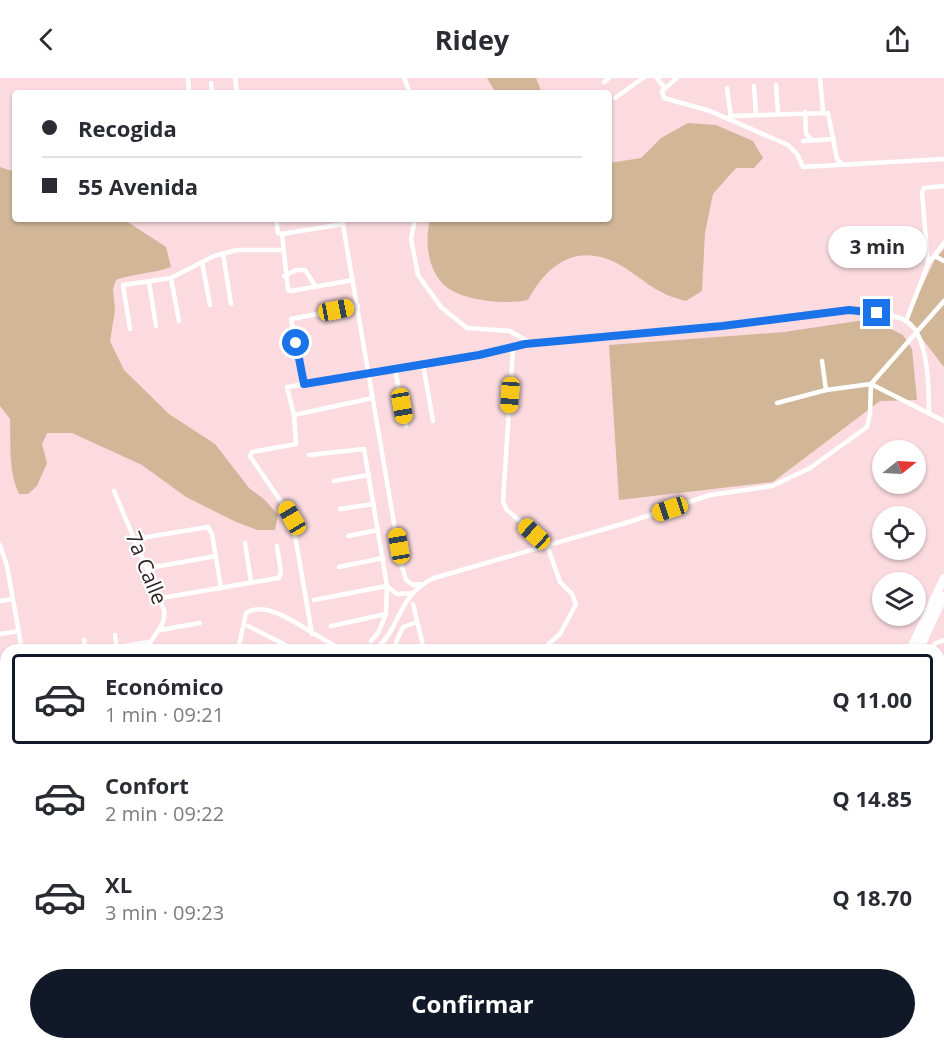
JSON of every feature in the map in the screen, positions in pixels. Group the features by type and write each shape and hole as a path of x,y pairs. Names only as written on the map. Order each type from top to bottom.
{"highway":[{"path":"913,644 944,578"},
{"path":"922,644 944,596"}],"street":[{"path":"615,98 643,78"},
{"path":"657,78 664,87"},
{"path":"677,78 664,87 662,91 664,98 731,118 788,145 797,154 803,167 944,159"},
{"path":"820,78 823,111"},
{"path":"211,83 212,90"},
{"path":"777,85 778,112"},
{"path":"754,86 756,114"},
{"path":"727,87 731,118"},
{"path":"731,118 778,112 823,111 828,113 831,117 837,159 843,165"},
{"path":"805,112 807,134 812,140"},
{"path":"803,141 834,139"},
{"path":"928,264 922,192 924,188 944,186"},
{"path":"276,222 278,233 282,234 338,222"},
{"path":"343,222 405,578 413,585 710,495 772,486 810,468 867,427 870,414 870,384 944,302"},
{"path":"414,222 411,239 418,275 441,307 467,328 510,331 532,344"},
{"path":"282,234 285,286 291,291 352,280"},
{"path":"906,321 928,264 944,243"},
{"path":"130,329 122,287 127,283 171,278 202,262 237,250 282,250"},
{"path":"223,254 231,304"},
{"path":"934,256 944,261"},
{"path":"202,262 210,305"},
{"path":"284,276 296,270 306,270 316,287"},
{"path":"171,278 179,321"},
{"path":"148,282 156,326"},
{"path":"304,384 292,318 358,306"},
{"path":"312,634 292,518 250,456 252,452 296,444 294,415 287,387 532,344 865,310 906,321 916,331 927,370 929,414"},
{"path":"513,348 503,502 507,510 547,546 560,582 572,594 576,604 567,625 548,644"},
{"path":"822,361 826,390"},
{"path":"423,364 433,421"},
{"path":"395,369 406,426"},
{"path":"777,403 826,390 870,384 944,422"},
{"path":"294,415 372,398"},
{"path":"309,455 360,448 365,451 387,586 386,614 378,633 371,640"},
{"path":"334,481 369,475"},
{"name":"7a Calle","path":"114,491 161,598 165,616 160,630 150,642"},
{"path":"340,509 374,504"},
{"path":"135,539 204,526 209,528 221,588"},
{"path":"348,536 378,530"},
{"path":"245,543 251,582"},
{"path":"0,545 7,566 21,644"},
{"path":"161,598 280,577 277,546"},
{"path":"149,568 216,556"},
{"path":"339,567 383,558"},
{"path":"0,567 7,566"},
{"path":"381,644 389,636 405,600 421,584"},
{"path":"314,600 387,586 397,594 412,593"},
{"path":"0,601 13,599"},
{"path":"413,604 422,644"},
{"path":"239,644 246,613 254,608 276,612 332,644"},
{"path":"331,626 386,614"},
{"path":"396,644 403,627 417,622"},
{"path":"160,630 200,623"},
{"path":"248,626 283,644"},
{"path":"0,634 19,631"},
{"path":"115,635 116,644"},
{"path":"84,640 85,644"},
{"path":"139,644 150,642"}],"shaded area":[{"path":"487,78 536,78 541,90 494,90"},
{"path":"688,123 716,125 753,141 763,158 754,168 736,168 713,194 705,233 702,291 686,301 659,291 622,266 592,255 567,259 555,266 545,275 528,300 496,302 471,298 450,290 438,277 429,253 430,222 612,222 612,163 641,158 661,138"},
{"path":"0,167 12,171 12,222 128,222 166,247 171,267 116,280 113,289 115,310 110,341 124,370 169,414 215,444 249,488 265,500 278,515 275,530 257,530 236,522 186,497 142,465 72,433 47,433 42,444 47,463 37,486 28,494 19,494 12,466 10,419 0,406"},
{"path":"944,249 944,367 907,319 934,261"},
{"path":"871,319 903,335 912,349 917,400 880,401 773,482 619,500 609,345 784,332"}],"route":[{"path":"296,343 304,384 479,355 525,344 722,326 849,310 877,313"}]}
